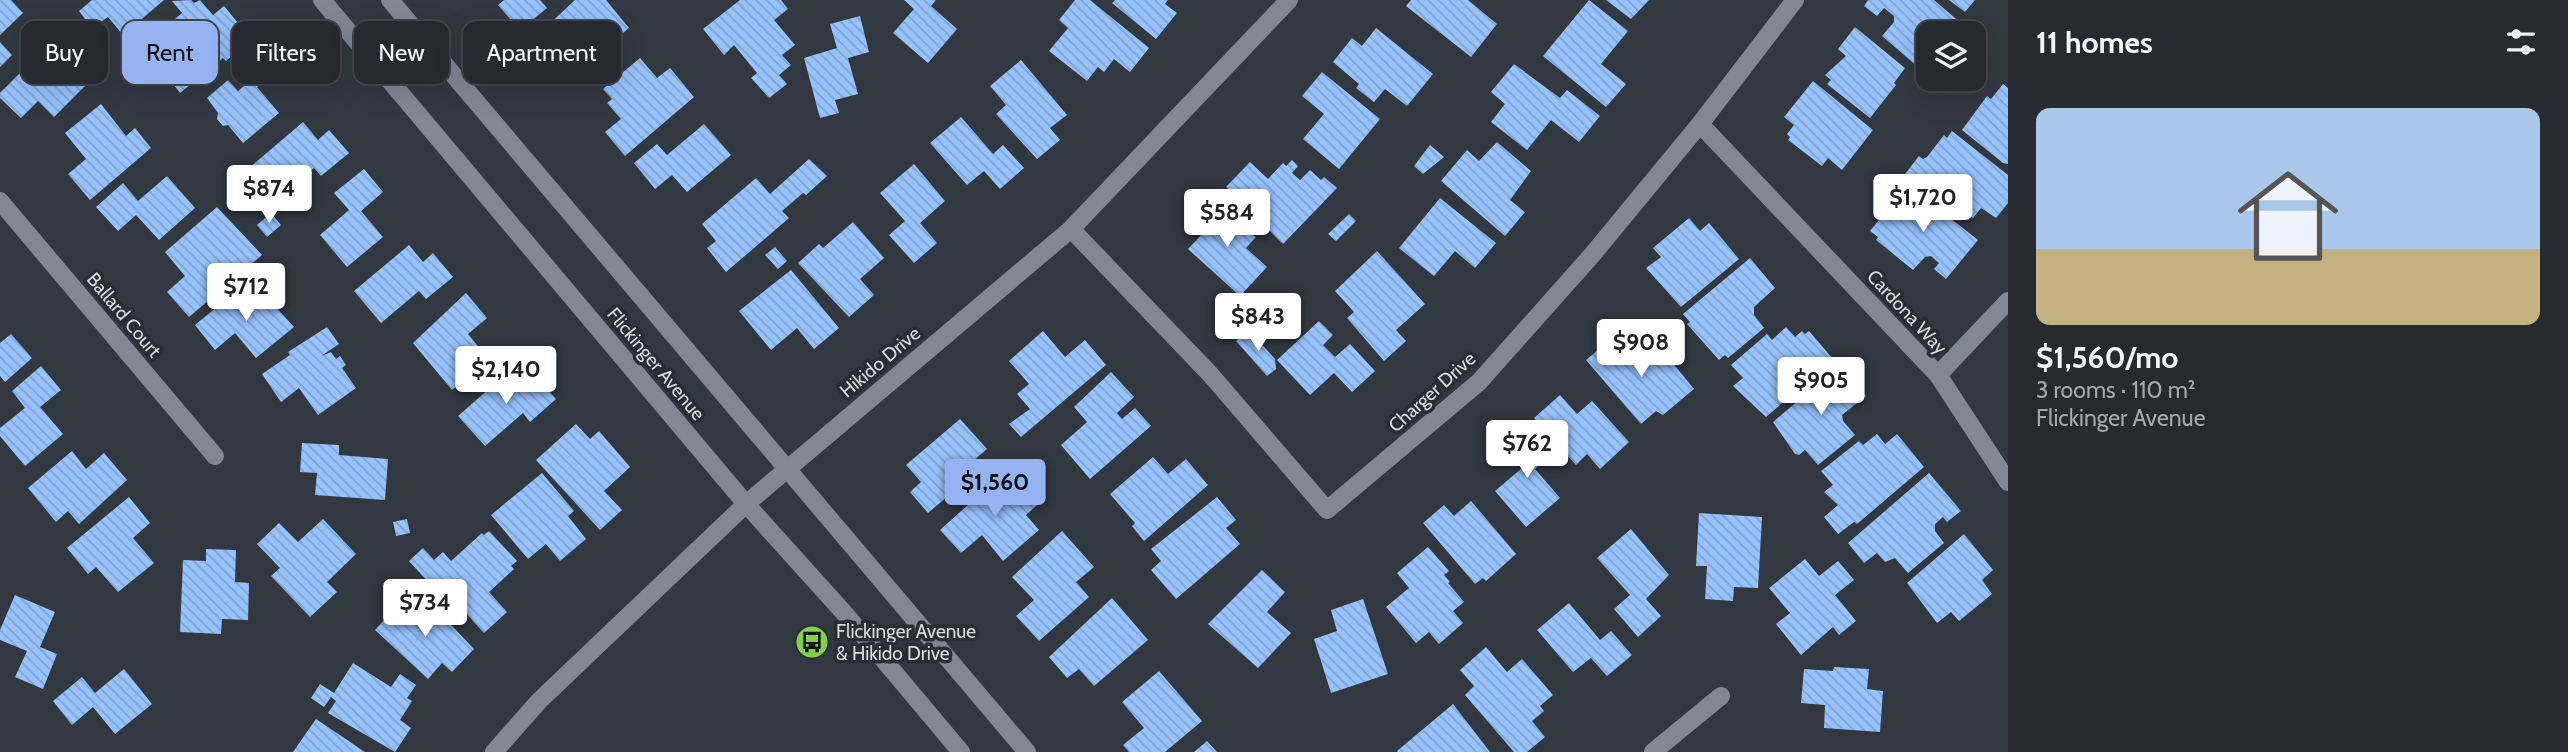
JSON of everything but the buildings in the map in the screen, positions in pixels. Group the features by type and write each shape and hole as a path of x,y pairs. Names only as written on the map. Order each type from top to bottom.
{"street":[{"name":"Flickinger Avenue","path":"322,0 746,504 846,615 961,752"},
{"name":"Flickinger Avenue","path":"390,0 1027,752"},
{"name":"Hikido Drive","path":"494,752 539,701 746,504 1071,229 1289,0"},
{"name":"Charger Drive","path":"1071,229 1210,374 1327,510 1479,382 1592,254 1700,124 1795,0"},
{"name":"Cardona Way","path":"1700,124 1938,375 2008,482"},
{"name":"Ballard Court","path":"0,201 215,456"},
{"path":"1938,375 2008,301"},
{"path":"1653,752 1721,696"}],"place":[{"name":"Flickinger Avenue & Hikido Drive","path":"812,642"}]}
